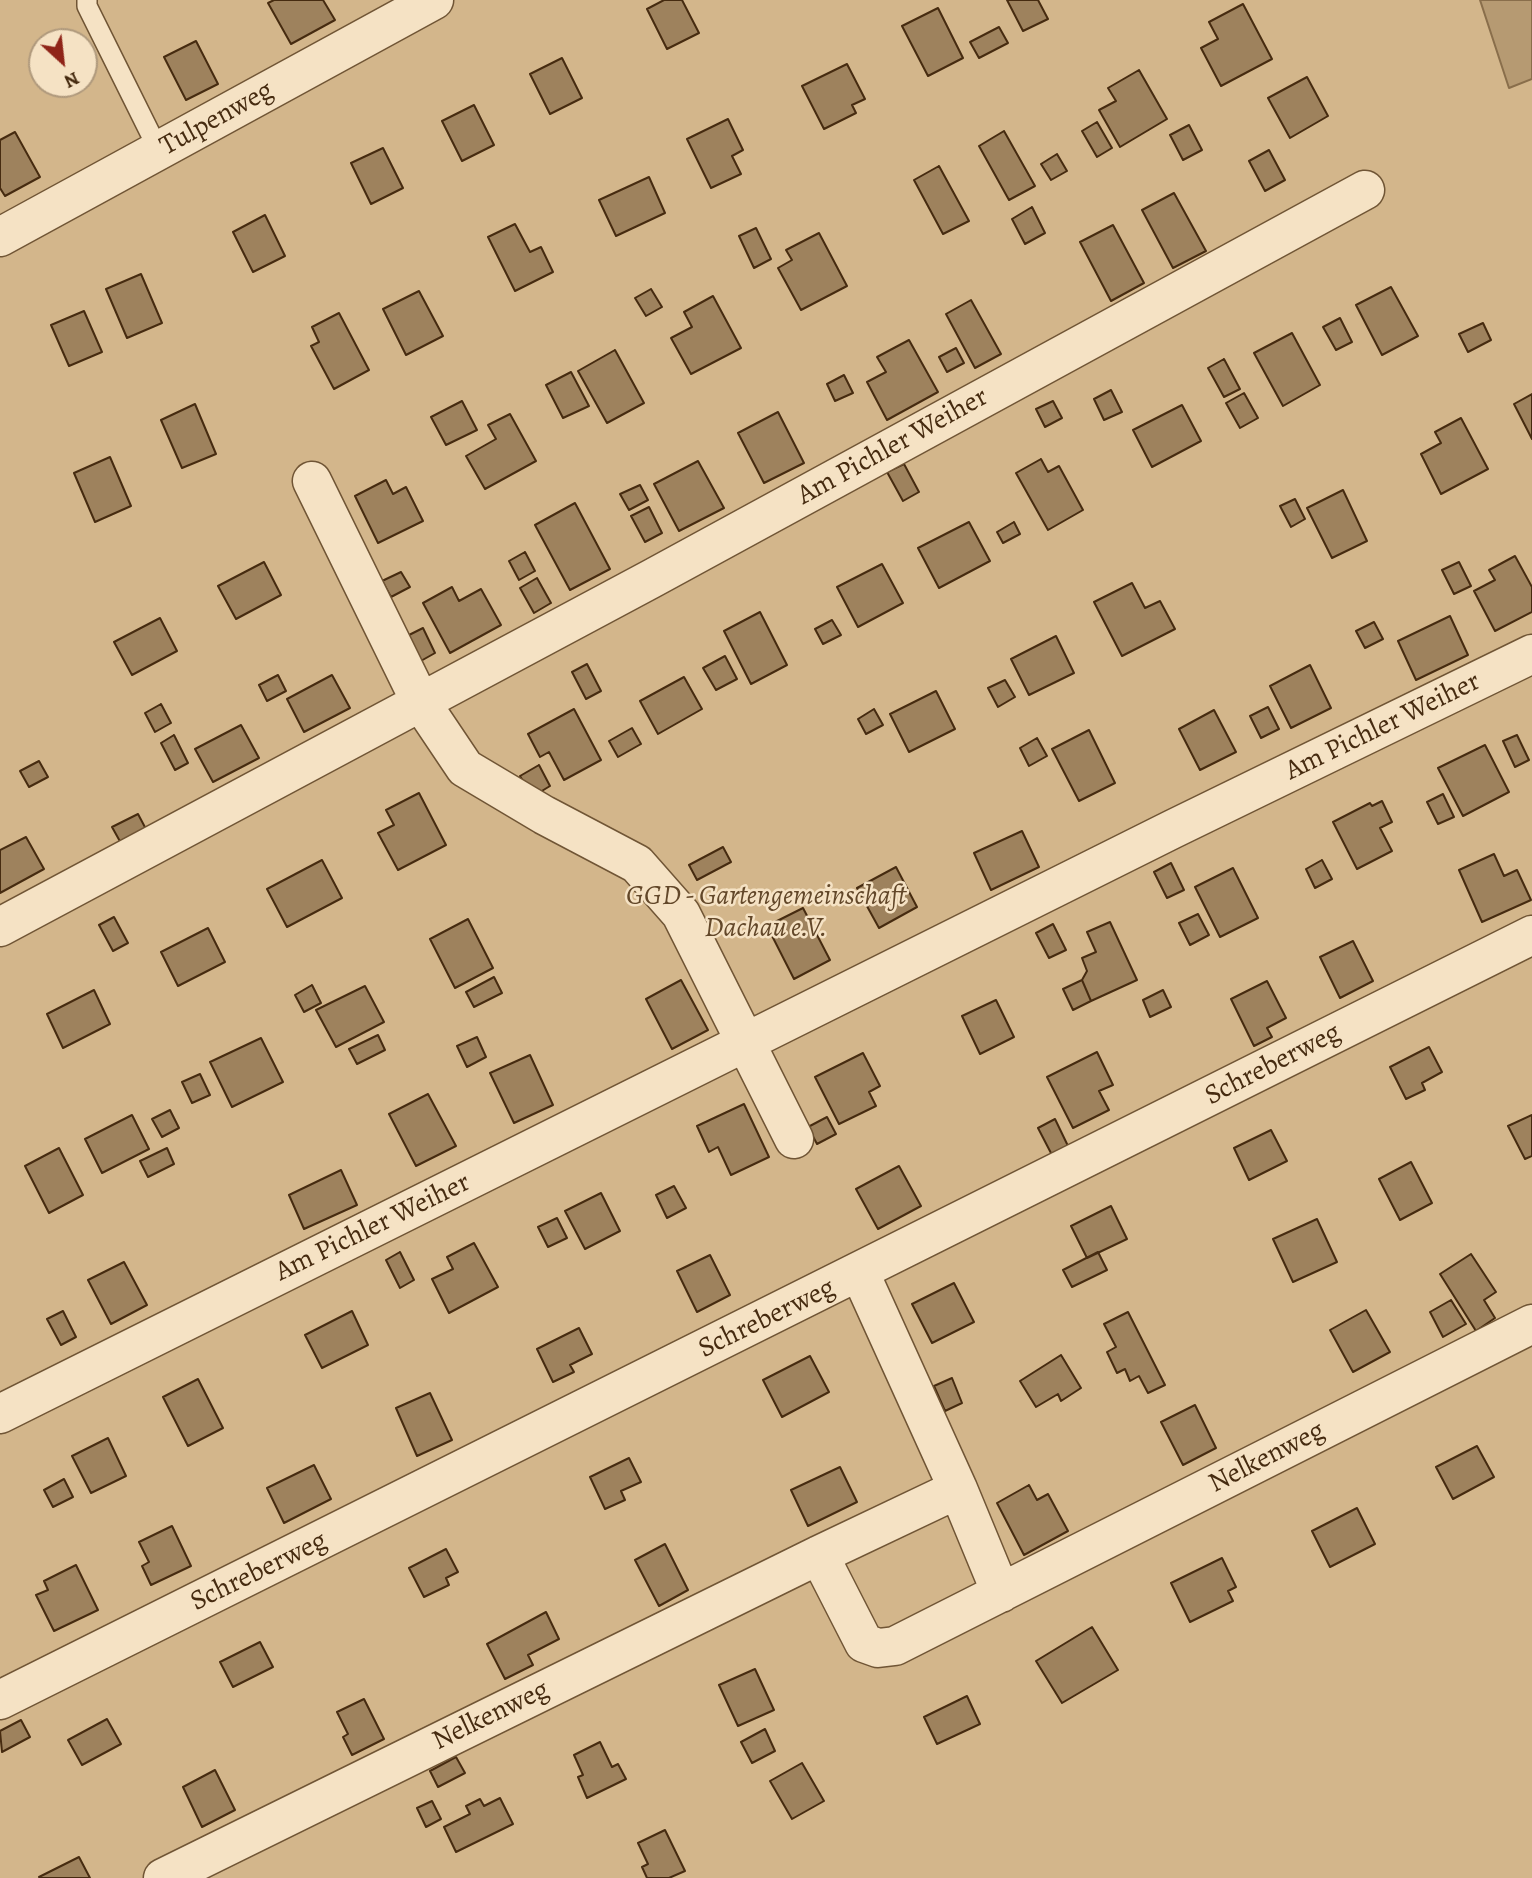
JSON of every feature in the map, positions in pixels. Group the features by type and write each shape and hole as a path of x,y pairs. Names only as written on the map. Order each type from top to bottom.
{"street":[{"name":"Tulpenweg","path":"0,237 433,0"},
{"name":"Am Pichler Weiher","path":"0,927 808,494 1365,190"},
{"path":"312,481 420,702 465,768 544,815 637,864 681,914 794,1139"},
{"name":"Am Pichler Weiher","path":"0,1414 745,1042 1532,654"},
{"name":"Schreberweg","path":"0,1700 860,1273 1532,935"},
{"path":"860,1273 1002,1593"},
{"name":"Nelkenweg","path":"818,1555 864,1643 878,1648 895,1646 1532,1324"},
{"name":"Nelkenweg","path":"163,1878 818,1555 958,1489"}],"lane":[{"path":"87,0 87,5 159,151"}],"green space":[{"name":"GGD - Gartengemeinschaft Dachau e.V.","path":"0,0 1480,0 1509,88 1532,79 1532,1878 0,1878"}],"shaded area":[{"path":"1480,0 1532,0 1532,79 1509,88"}],"building":[{"path":"274,0 323,0 335,20 291,44 268,3"},
{"path":"664,0 682,0 699,33 667,49 647,9"},
{"path":"1007,0 1038,0 1048,19 1023,31"},
{"path":"1243,4 1272,59 1221,86 1201,48 1218,39 1209,22"},
{"path":"938,8 963,58 928,76 902,26"},
{"path":"999,27 1008,43 979,58 970,42"},
{"path":"196,41 218,84 186,100 164,57"},
{"path":"562,58 582,98 550,114 530,74"},
{"path":"847,64 865,99 852,105 856,113 824,129 802,86"},
{"path":"1139,70 1167,119 1120,147 1099,110 1116,101 1108,88"},
{"path":"1307,77 1328,116 1290,138 1268,98"},
{"path":"474,105 494,145 462,161 442,121"},
{"path":"728,119 743,150 732,156 741,174 711,188 687,139"},
{"path":"1097,122 1112,148 1097,157 1082,131"},
{"path":"1189,125 1202,150 1183,160 1170,135"},
{"path":"1004,131 1035,186 1009,200 979,146"},
{"path":"15,132 40,177 5,196 0,188 0,140"},
{"path":"383,148 403,188 371,204 351,163"},
{"path":"1269,150 1285,180 1265,191 1249,161"},
{"path":"1057,154 1067,171 1051,180 1041,164"},
{"path":"939,166 969,221 943,234 914,180"},
{"path":"649,177 665,213 616,236 599,200"},
{"path":"1174,193 1206,251 1173,268 1142,210"},
{"path":"1032,207 1045,233 1025,244 1012,219"},
{"path":"265,215 285,256 253,272 233,232"},
{"path":"515,224 530,252 541,247 553,272 515,291 488,237"},
{"path":"1113,225 1144,283 1111,301 1080,242"},
{"path":"756,228 771,259 754,268 739,236"},
{"path":"819,233 847,286 801,310 778,268 792,260 786,250"},
{"path":"141,274 162,323 127,338 106,289"},
{"path":"1391,287 1418,336 1382,355 1356,305"},
{"path":"651,289 662,307 646,316 635,298"},
{"path":"419,291 443,336 406,355 383,309"},
{"path":"713,296 741,348 691,374 671,338 692,327 684,312"},
{"path":"971,300 1001,354 975,368 946,314"},
{"path":"84,311 102,352 69,366 51,325"},
{"path":"339,313 369,370 334,389 311,346 319,342 312,327"},
{"path":"1340,318 1352,342 1336,350 1323,327"},
{"path":"1483,323 1491,340 1468,352 1459,334"},
{"path":"1292,333 1320,385 1283,406 1254,353"},
{"path":"909,340 938,392 887,420 867,382 886,372 877,357"},
{"path":"956,348 964,363 947,372 939,357"},
{"path":"615,350 644,403 607,423 578,371"},
{"path":"1224,359 1240,389 1224,397 1208,368"},
{"path":"571,372 589,406 563,418 546,385"},
{"path":"844,375 853,393 835,401 827,384"},
{"path":"1111,390 1122,412 1104,420 1094,399"},
{"path":"1244,393 1258,418 1240,428 1226,403"},
{"path":"1532,394 1532,439 1514,404"},
{"path":"462,401 477,430 446,445 431,417"},
{"path":"1053,401 1062,418 1045,427 1036,409"},
{"path":"195,404 216,454 182,468 161,420"},
{"path":"1182,405 1201,441 1152,467 1133,430"},
{"path":"778,412 804,463 764,483 738,433"},
{"path":"510,414 536,461 485,489 466,456 496,439 488,425"},
{"path":"1461,418 1488,469 1441,494 1421,454 1441,443 1435,432"},
{"path":"110,457 131,506 95,522 74,473"},
{"path":"1041,459 1048,472 1059,466 1083,510 1048,530 1016,473"},
{"path":"698,461 724,508 679,531 654,484"},
{"path":"904,464 919,492 903,501 887,472"},
{"path":"386,480 393,494 406,487 423,521 378,543 355,496"},
{"path":"640,485 648,500 629,510 620,494"},
{"path":"1343,490 1367,541 1332,558 1307,508"},
{"path":"1295,499 1305,519 1291,527 1280,506"},
{"path":"575,503 610,569 570,590 535,525"},
{"path":"649,507 662,533 645,542 631,516"},
{"path":"969,522 990,561 939,588 918,548"},
{"path":"1014,522 1020,534 1003,543 997,532"},
{"path":"525,552 535,571 519,580 509,561"},
{"path":"1515,556 1532,587 1532,612 1495,631 1474,591 1495,580 1489,570"},
{"path":"264,562 281,595 236,619 218,586"},
{"path":"1459,562 1471,586 1454,594 1442,570"},
{"path":"882,564 903,603 858,627 837,587"},
{"path":"401,572 410,587 391,597 382,581"},
{"path":"537,578 551,603 534,613 520,588"},
{"path":"1132,583 1145,608 1160,601 1175,629 1122,656 1094,602"},
{"path":"452,587 459,601 481,589 501,625 450,653 423,603"},
{"path":"760,612 787,665 751,684 724,631"},
{"path":"1450,616 1468,655 1416,680 1398,641"},
{"path":"160,618 177,651 132,675 114,642"},
{"path":"832,620 841,635 823,644 815,629"},
{"path":"1374,622 1383,639 1365,648 1356,631"},
{"path":"423,628 435,653 419,662 405,637"},
{"path":"1056,636 1074,673 1029,695 1011,659"},
{"path":"725,656 737,679 716,690 703,668"},
{"path":"587,664 601,691 586,699 572,672"},
{"path":"1310,665 1331,708 1291,728 1270,686"},
{"path":"278,675 286,691 267,701 259,685"},
{"path":"332,675 350,708 304,732 287,699"},
{"path":"684,677 702,709 658,734 640,701"},
{"path":"1005,680 1015,697 998,707 988,688"},
{"path":"936,691 955,729 909,752 890,714"},
{"path":"161,704 171,723 155,732 145,713"},
{"path":"1268,707 1279,729 1261,738 1250,716"},
{"path":"574,709 601,760 564,780 549,752 540,757 528,734"},
{"path":"874,709 883,725 866,734 858,719"},
{"path":"1214,710 1236,752 1200,770 1179,729"},
{"path":"241,725 259,758 213,782 195,749"},
{"path":"632,728 641,744 618,757 609,741"},
{"path":"1089,730 1115,783 1079,801 1052,749"},
{"path":"174,735 188,763 175,770 161,743"},
{"path":"1517,735 1529,760 1515,767 1503,741"},
{"path":"1037,738 1047,756 1029,766 1020,748"},
{"path":"1485,745 1509,792 1463,816 1438,768"},
{"path":"39,761 48,777 29,787 20,771"},
{"path":"539,765 550,786 532,797 520,776"},
{"path":"419,793 446,845 398,870 378,833 394,825 386,810"},
{"path":"1443,794 1454,817 1438,824 1427,802"},
{"path":"1382,801 1392,822 1380,828 1392,851 1357,869 1333,822 1370,803 1372,806"},
{"path":"138,814 147,831 122,845 112,827"},
{"path":"1022,831 1039,867 991,890 974,853"},
{"path":"26,837 44,869 0,893 0,850"},
{"path":"723,847 731,862 697,880 689,865"},
{"path":"1494,854 1504,876 1517,870 1531,900 1482,922 1459,870"},
{"path":"322,860 342,898 287,927 267,889"},
{"path":"1322,860 1332,879 1315,888 1306,869"},
{"path":"1171,863 1184,890 1167,898 1154,872"},
{"path":"896,867 917,907 879,928 857,888"},
{"path":"1233,868 1258,918 1220,937 1195,887"},
{"path":"803,908 830,960 794,979 767,926"},
{"path":"1198,914 1209,935 1190,945 1179,923"},
{"path":"114,917 128,943 113,951 99,925"},
{"path":"468,919 493,968 455,988 430,939"},
{"path":"1110,922 1137,980 1091,1001 1082,980 1087,971 1082,958 1096,952 1087,932"},
{"path":"1053,924 1066,950 1049,958 1036,933"},
{"path":"208,928 225,962 178,986 161,952"},
{"path":"1353,941 1373,981 1340,998 1320,957"},
{"path":"494,977 502,993 474,1007 466,992"},
{"path":"681,980 708,1030 672,1049 646,999"},
{"path":"1082,980 1091,1001 1073,1010 1063,989"},
{"path":"1267,981 1286,1018 1267,1028 1272,1037 1254,1046 1231,999"},
{"path":"312,985 321,1003 304,1012 295,995"},
{"path":"365,986 384,1022 336,1047 316,1010"},
{"path":"94,990 110,1024 63,1048 47,1014"},
{"path":"1163,990 1171,1007 1150,1017 1143,1000"},
{"path":"996,1000 1014,1037 980,1054 962,1016"},
{"path":"378,1035 385,1050 357,1064 349,1049"},
{"path":"477,1037 486,1057 467,1067 457,1046"},
{"path":"261,1038 283,1082 232,1107 210,1062"},
{"path":"1429,1047 1442,1072 1422,1083 1425,1090 1406,1099 1390,1067"},
{"path":"1097,1052 1113,1085 1099,1091 1109,1110 1073,1128 1047,1077"},
{"path":"863,1053 880,1086 869,1092 876,1106 839,1124 815,1077"},
{"path":"530,1055 553,1105 514,1123 490,1073"},
{"path":"200,1074 210,1095 192,1103 182,1082"},
{"path":"428,1094 456,1146 416,1166 389,1114"},
{"path":"744,1104 769,1157 731,1175 718,1147 709,1152 697,1126"},
{"path":"170,1110 179,1128 162,1137 152,1119"},
{"path":"132,1115 149,1149 102,1173 85,1139"},
{"path":"1532,1115 1532,1156 1525,1159 1508,1126"},
{"path":"827,1117 836,1134 817,1144 808,1127"},
{"path":"1055,1119 1068,1146 1052,1155 1038,1128"},
{"path":"1271,1130 1287,1161 1249,1180 1234,1148"},
{"path":"59,1148 83,1195 49,1213 25,1166"},
{"path":"167,1148 174,1164 148,1177 140,1161"},
{"path":"1411,1162 1432,1203 1400,1220 1379,1179"},
{"path":"899,1166 921,1206 878,1229 856,1189"},
{"path":"341,1170 357,1205 304,1229 289,1195"},
{"path":"674,1186 686,1208 667,1218 656,1195"},
{"path":"601,1193 620,1231 585,1249 565,1211"},
{"path":"1111,1206 1127,1239 1087,1258 1071,1226"},
{"path":"557,1218 567,1238 548,1247 538,1227"},
{"path":"1317,1219 1337,1262 1293,1282 1273,1239"},
{"path":"474,1243 498,1287 449,1313 432,1279 453,1269 447,1257"},
{"path":"400,1252 414,1280 400,1288 386,1260"},
{"path":"1098,1252 1107,1270 1072,1287 1063,1270"},
{"path":"1471,1254 1496,1292 1484,1300 1495,1318 1476,1331 1440,1274"},
{"path":"710,1255 730,1295 697,1312 677,1271"},
{"path":"124,1262 147,1305 111,1324 88,1280"},
{"path":"954,1283 974,1322 932,1343 912,1304"},
{"path":"1451,1300 1466,1324 1443,1337 1430,1312"},
{"path":"1366,1310 1390,1352 1353,1372 1330,1330"},
{"path":"63,1311 76,1337 61,1345 47,1319"},
{"path":"352,1311 368,1345 322,1368 305,1335"},
{"path":"1128,1312 1165,1385 1148,1393 1139,1376 1130,1381 1125,1369 1117,1373 1107,1352 1116,1347 1104,1324"},
{"path":"579,1328 592,1354 570,1365 574,1372 553,1382 537,1349"},
{"path":"1061,1355 1081,1388 1061,1401 1058,1394 1036,1407 1020,1381"},
{"path":"810,1356 829,1392 782,1417 763,1380"},
{"path":"952,1378 962,1403 945,1411 934,1386"},
{"path":"198,1379 223,1428 188,1446 163,1397"},
{"path":"430,1393 452,1440 417,1456 396,1408"},
{"path":"1195,1405 1216,1448 1183,1465 1161,1422"},
{"path":"108,1438 126,1476 91,1493 72,1456"},
{"path":"1477,1446 1494,1477 1453,1499 1436,1467"},
{"path":"629,1458 641,1482 621,1491 625,1500 605,1509 590,1477"},
{"path":"314,1465 331,1499 284,1523 267,1488"},
{"path":"840,1467 857,1502 808,1526 791,1490"},
{"path":"64,1479 73,1497 53,1507 44,1490"},
{"path":"1029,1485 1037,1500 1048,1494 1068,1531 1024,1555 997,1503"},
{"path":"1357,1508 1375,1544 1330,1567 1312,1531"},
{"path":"172,1526 191,1566 151,1585 142,1566 149,1562 139,1542"},
{"path":"665,1544 688,1590 659,1606 635,1560"},
{"path":"446,1549 458,1572 446,1578 449,1585 424,1597 409,1568"},
{"path":"1222,1558 1236,1587 1228,1591 1233,1601 1190,1622 1171,1583"},
{"path":"76,1565 98,1610 54,1631 36,1595 48,1590 44,1581"},
{"path":"546,1612 559,1639 528,1655 533,1665 505,1679 487,1644"},
{"path":"1092,1627 1118,1670 1062,1703 1036,1661"},
{"path":"260,1642 273,1667 233,1687 220,1662"},
{"path":"755,1669 774,1710 738,1726 719,1685"},
{"path":"967,1696 980,1724 937,1744 924,1717"},
{"path":"364,1699 384,1739 352,1755 343,1737 348,1734 337,1712"},
{"path":"107,1719 121,1744 82,1765 68,1740"},
{"path":"21,1720 30,1737 2,1752 0,1731"},
{"path":"765,1729 775,1751 752,1763 741,1742"},
{"path":"600,1742 612,1767 618,1764 626,1779 587,1798 578,1777 583,1775 574,1755"},
{"path":"456,1757 465,1773 438,1787 430,1771"},
{"path":"802,1763 824,1801 792,1819 770,1781"},
{"path":"215,1770 235,1810 202,1827 183,1787"},
{"path":"500,1798 513,1824 456,1852 444,1827 470,1814 466,1806 480,1799 484,1806"},
{"path":"432,1801 441,1819 426,1827 417,1808"},
{"path":"665,1830 685,1871 669,1878 647,1878 642,1867 648,1864 638,1843"},
{"path":"79,1857 90,1878 39,1877"}]}
